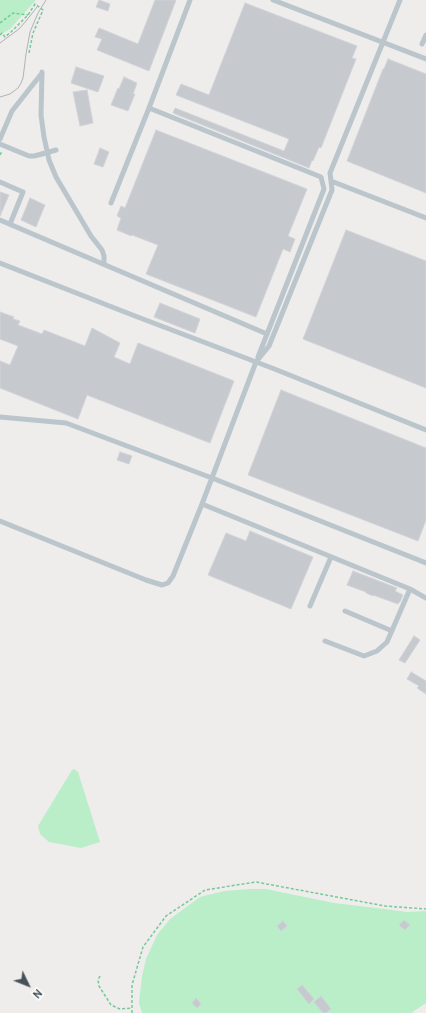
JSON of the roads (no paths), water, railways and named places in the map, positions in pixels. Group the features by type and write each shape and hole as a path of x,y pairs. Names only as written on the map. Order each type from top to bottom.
{"lane":[{"path":"111,204 190,0"},
{"path":"273,0 426,59"},
{"path":"256,362 269,346 332,190 330,173 384,43 400,0"},
{"path":"422,44 426,35"},
{"path":"0,139 12,112 42,72 41,115 49,160 60,183 91,236 102,250 104,264"},
{"path":"0,521 146,580 162,585 168,583 173,576 202,504 324,189 321,177 149,108"},
{"path":"0,144 29,156 56,150"},
{"path":"331,181 426,218"},
{"path":"0,182 24,192 10,224"},
{"path":"0,220 267,334"},
{"path":"0,263 256,362 426,430"},
{"path":"0,418 66,423 212,478 426,563"},
{"path":"202,504 410,588 426,598"},
{"path":"310,606 331,557"},
{"path":"325,641 364,656 377,651 387,642 410,588"},
{"path":"345,611 392,631"}],"tram line":[{"path":"0,97 10,94 18,88 21,83 30,32 38,13 46,0"},
{"path":"0,43 19,29 37,7"}]}
